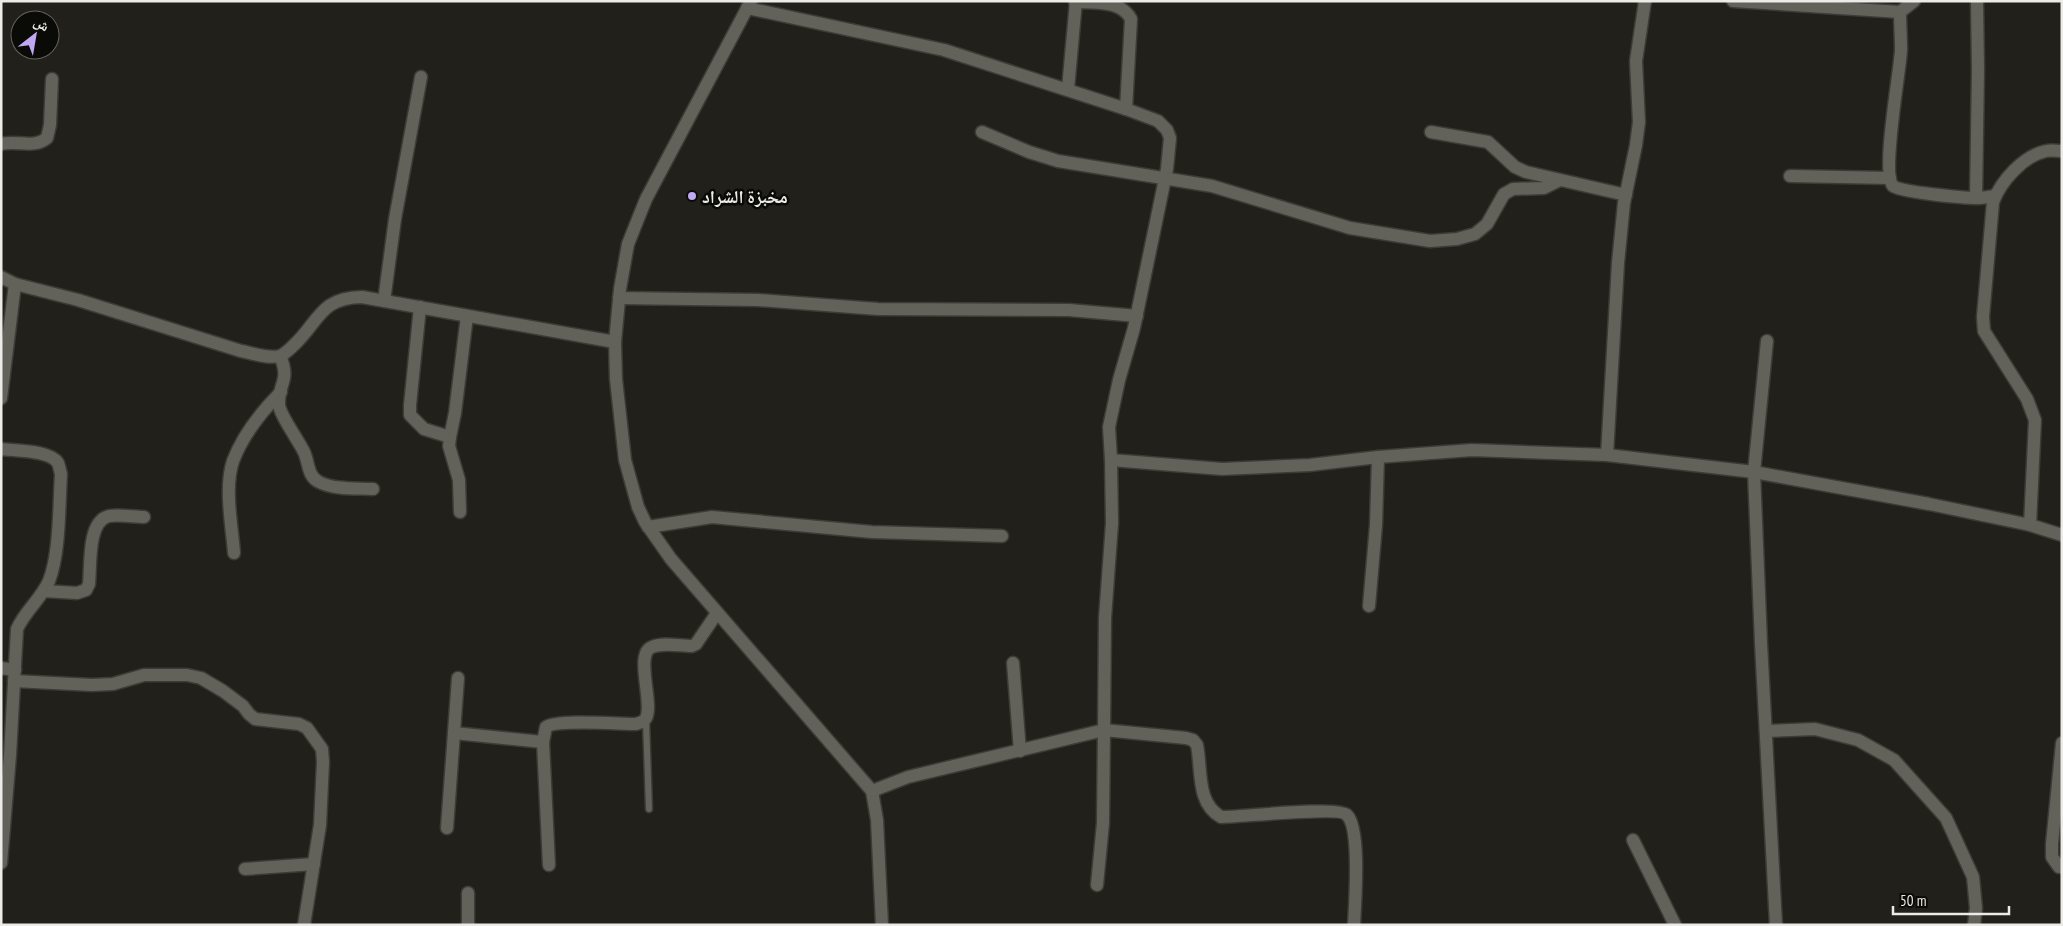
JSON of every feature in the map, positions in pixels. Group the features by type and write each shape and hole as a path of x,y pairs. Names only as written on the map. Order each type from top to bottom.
{"street":[{"path":"1606,455 1618,263 1626,195 1639,122 1636,61 1645,1"},
{"path":"1734,1 1793,3 1900,12 1914,1"},
{"path":"1976,198 1977,1"},
{"path":"1068,89 1076,2 1118,4 1127,10 1130,19 1126,109"},
{"path":"882,925 876,807 872,791 713,618 648,527 638,508 626,460 616,395 615,342 619,298 628,244 646,199 749,4 944,50 1126,109 1158,121 1167,130 1170,138 1165,180 1137,316 1119,380 1110,428 1112,523 1105,618 1103,823 1097,885"},
{"path":"1900,12 1901,50 1890,141 1890,178 1893,186 1899,190 1976,198 1995,196"},
{"path":"384,302 395,218 421,77"},
{"path":"1,144 7,142 36,144 47,138 50,125 52,79"},
{"path":"982,132 1029,152 1058,161 1165,180 1212,186 1350,228 1430,241 1457,239 1475,234 1487,224 1504,194 1513,189 1544,188 1560,180"},
{"path":"1432,132 1488,142 1514,167 1526,172 1626,195"},
{"path":"2030,526 2035,420 2026,399 1984,331 1983,317 1993,202 1998,189 2016,169 2031,157 2045,151 2062,151"},
{"path":"1790,176 1890,178"},
{"path":"1,277 14,284 78,300 241,351 264,356 280,356 291,349 321,312 333,304 346,298 362,297 615,342"},
{"path":"1,398 14,284"},
{"path":"619,298 758,300 878,309 1069,310 1137,316"},
{"path":"420,308 410,415 424,429 450,437"},
{"path":"460,512 459,480 450,451 450,437 456,413 467,316"},
{"path":"1767,341 1754,472 1776,925"},
{"path":"280,356 285,368 285,379 278,405 305,454 310,474 318,482 339,487 372,489"},
{"path":"234,553 229,498 233,462 262,410 281,392"},
{"path":"1,449 43,454 52,457 58,463 61,474 56,543 50,579 44,591 22,616 17,629 10,755 1,863"},
{"path":"1110,460 1222,469 1310,465 1378,456 1472,450 1606,455 1754,472 1879,494 2030,526 2062,535"},
{"path":"1369,606 1376,525 1378,456"},
{"path":"44,591 77,593 86,590 89,584 92,535 98,522 109,516 144,517"},
{"path":"648,527 712,517 872,532 1002,536"},
{"path":"549,865 543,733 550,724 636,724 646,718 648,709 644,659 649,649 654,646 686,646 696,644 713,618"},
{"path":"1013,663 1020,750"},
{"path":"1,668 14,676 92,685 113,684 144,675 187,675 200,678 223,691 244,706 248,714 255,719 299,724 307,728 322,748 323,762 320,825 304,925"},
{"path":"448,828 458,678"},
{"path":"1766,731 1815,729 1858,740 1894,760 1946,818 1973,877 1976,908 1974,925"},
{"path":"872,791 908,777 1104,730 1193,740 1197,745 1199,755 1203,796 1207,806 1221,816 1319,811 1344,812 1348,816 1353,826 1355,840 1354,925"},
{"path":"454,733 543,742"},
{"path":"2062,743 2052,857 2059,867 2062,867"},
{"path":"1633,840 1675,925"},
{"path":"245,869 314,864"},
{"path":"468,893 468,925"}],"lane":[{"path":"646,718 648,809"}],"place":[{"name":"مخبزة الشراد","path":"692,196"}]}
